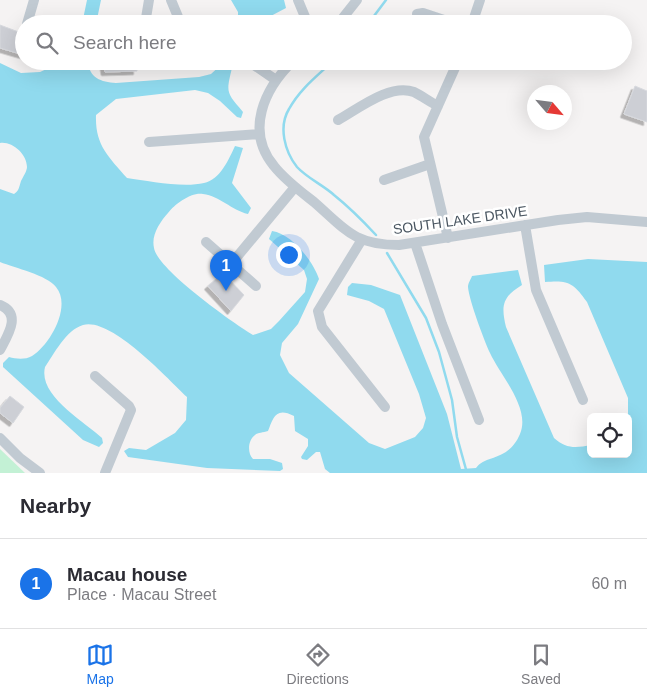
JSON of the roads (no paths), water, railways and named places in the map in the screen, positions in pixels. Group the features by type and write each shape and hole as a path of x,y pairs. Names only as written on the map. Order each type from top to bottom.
{"street":[{"path":"30,15 34,0"},
{"path":"146,15 149,0"},
{"path":"171,0 177,15"},
{"path":"298,0 304,15"},
{"path":"345,15 357,0"},
{"path":"475,15 480,0"},
{"path":"417,14 429,15"},
{"path":"261,70 276,80"},
{"path":"285,70 276,80 263,106 259,134 265,152 273,165 295,187 362,241 318,311 318,319 322,327 385,407"},
{"path":"448,238 424,137 454,70"},
{"path":"338,120 379,97 404,90 414,92 438,106"},
{"path":"148,142 259,134"},
{"path":"384,180 430,164"},
{"path":"231,264 295,187"},
{"name":"SOUTH LAKE DRIVE","path":"362,241 380,245 415,242 525,225 586,218 647,222"},
{"path":"525,225 536,290 583,400"},
{"path":"206,242 256,286"},
{"path":"415,242 442,324 479,420"},
{"path":"0,305 10,311 12,316 12,323 0,350"},
{"path":"95,376 129,406 131,410 105,473"},
{"path":"0,438 20,458 40,473"}],"water":[{"path":"87,0 101,0 98,15 84,15"},
{"path":"231,0 284,0 286,8 273,15 238,15"},
{"path":"0,63 21,73 44,70 90,70 97,78 105,82 116,83 199,77 211,74 215,70 232,70 228,88 230,96 243,112 241,118 237,117 208,93 195,90 116,99 96,115 100,142 104,150 127,178 186,185 204,183 215,178 230,157 235,146 243,148 232,183 251,208 248,214 209,195 198,194 188,197 171,210 157,229 153,243 158,257 181,282 253,335 271,329 305,292 307,279 304,270 269,239 272,231 287,237 301,249 312,264 319,279 298,324 282,343 280,355 289,373 369,443 385,449 415,437 423,428 426,418 419,394 384,309 369,301 347,295 348,287 352,283 371,285 400,295 447,414 461,469 476,468 485,461 503,453 515,443 520,434 522,424 518,403 490,353 477,320 468,287 472,276 518,270 522,285 510,294 505,303 506,327 554,438 558,442 571,447 587,446 587,458 632,458 632,413 628,413 628,398 587,302 574,286 559,281 545,282 544,265 588,259 647,262 647,473 330,473 325,469 320,452 316,452 307,460 302,459 301,457 308,446 308,439 295,431 294,416 283,412 273,418 268,431 258,433 253,437 249,447 253,459 270,459 282,463 283,469 280,471 207,468 128,457 124,451 129,448 146,450 175,433 186,420 187,397 153,364 123,339 95,325 83,325 71,332 45,367 45,378 48,388 55,398 102,438 103,443 99,447 83,440 3,367 3,363 9,357 26,358 39,351 57,324 62,304 60,295 52,283 38,275 0,262 0,189 16,193 27,167 22,153 18,149 9,144 0,143"}],"waterway":[{"path":"375,15 386,0"},
{"path":"324,70 298,95 289,109 284,124 286,147 297,167 305,175 330,191 376,235"},
{"path":"387,253 426,318 439,352 452,400 457,437 467,473"}],"place":[{"name":"Macau house","path":"226,291"}]}
